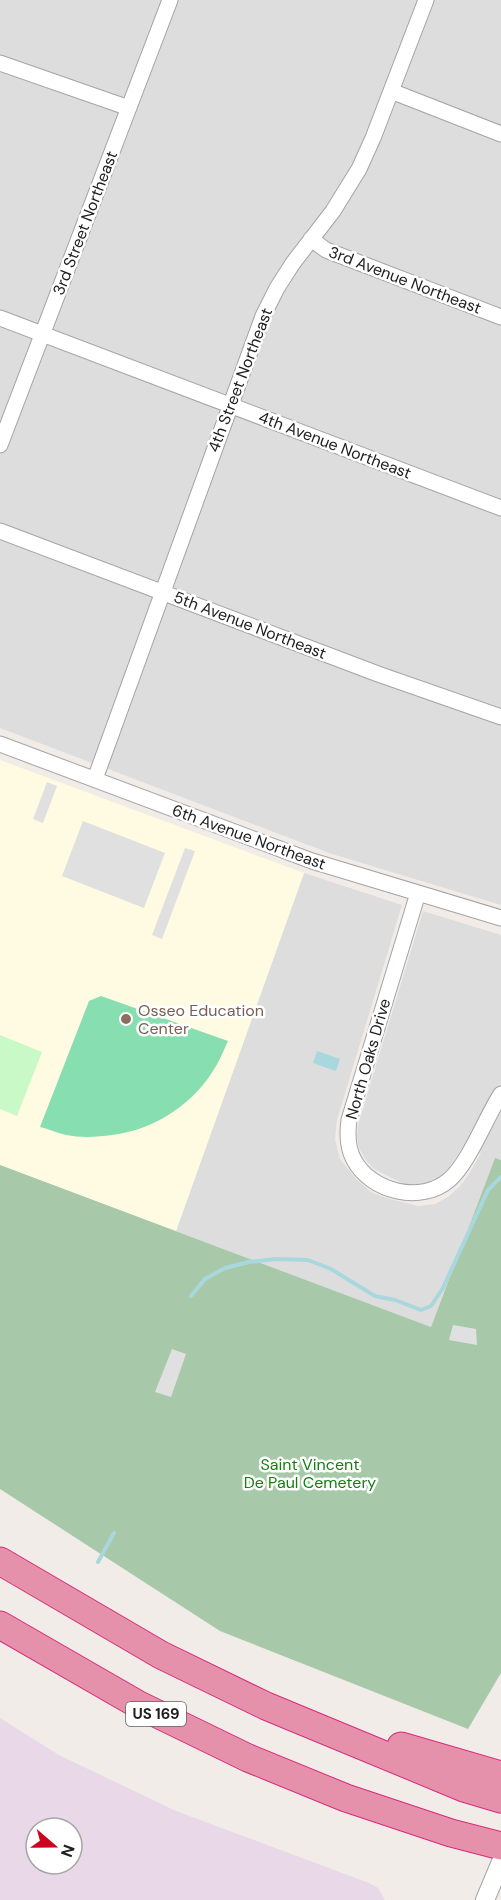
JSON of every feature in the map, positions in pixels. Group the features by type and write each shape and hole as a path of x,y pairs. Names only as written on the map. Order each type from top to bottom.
{"highway":[{"path":"0,1561 161,1655 266,1706 464,1788 501,1799"},
{"name":"US 169","path":"0,1625 139,1706 248,1758 346,1797 451,1833 501,1846"},
{"path":"266,1706 501,1774"},
{"path":"451,1833 501,1855"}],"street":[{"name":"3rd Street Northeast","path":"0,445 170,0"},
{"name":"4th Street Northeast","path":"94,779 260,324 272,297 292,263 333,211 359,169 426,0"},
{"path":"0,63 129,108"},
{"path":"391,91 501,134"},
{"name":"3rd Avenue Northeast","path":"311,239 326,250 501,317"},
{"name":"4th Avenue Northeast","path":"0,318 501,508"},
{"name":"5th Avenue Northeast","path":"0,531 378,674 501,717"},
{"name":"6th Avenue Northeast","path":"0,744 312,861 501,918"},
{"name":"North Oaks Drive","path":"417,893 349,1120 347,1134 353,1158 365,1175 377,1184 409,1194 424,1193 438,1188 450,1180 460,1168 501,1094"},
{"path":"485,1900 501,1862"}],"shaded area":[{"path":"0,0 501,0 501,905 332,854 0,728"},
{"name":"Osseo Education Center","path":"0,760 304,873 176,1231 0,1165"},
{"path":"47,782 57,786 43,823 33,819"},
{"path":"83,821 165,853 144,908 62,876"},
{"path":"185,848 195,851 162,939 152,935"},
{"path":"304,873 402,905 337,1120 335,1139 340,1159 356,1179 371,1192 386,1198 418,1206 435,1204 448,1197 460,1186 481,1153 463,1147 446,1172 436,1180 422,1185 412,1185 402,1183 374,1169 359,1148 358,1125 423,911 501,935 501,1160 495,1158 431,1327 176,1231"},
{"path":"453,1325 476,1329 477,1345 449,1340"},
{"path":"172,1349 186,1354 171,1397 155,1392"},
{"path":"0,1718 59,1755 176,1811 369,1883 378,1888 385,1900 0,1900"}],"green space":[{"path":"101,996 228,1041 216,1066 197,1092 158,1121 128,1132 95,1137 66,1135 40,1127 89,1001"},
{"path":"0,1035 42,1052 17,1116 0,1109"},
{"name":"Saint Vincent De Paul Cemetery","path":"495,1158 501,1160 501,1673 468,1729 220,1631 0,1489 0,1165 431,1327"}],"water":[{"path":"317,1051 340,1059 336,1071 313,1063"}],"waterway":[{"path":"191,1296 205,1279 225,1268 276,1259 308,1260 331,1269 375,1296 395,1300 421,1310 431,1306 443,1288 488,1190 501,1177"},
{"path":"98,1562 114,1533"}],"place":[{"name":"Osseo Education Center","path":"126,1019"}]}
